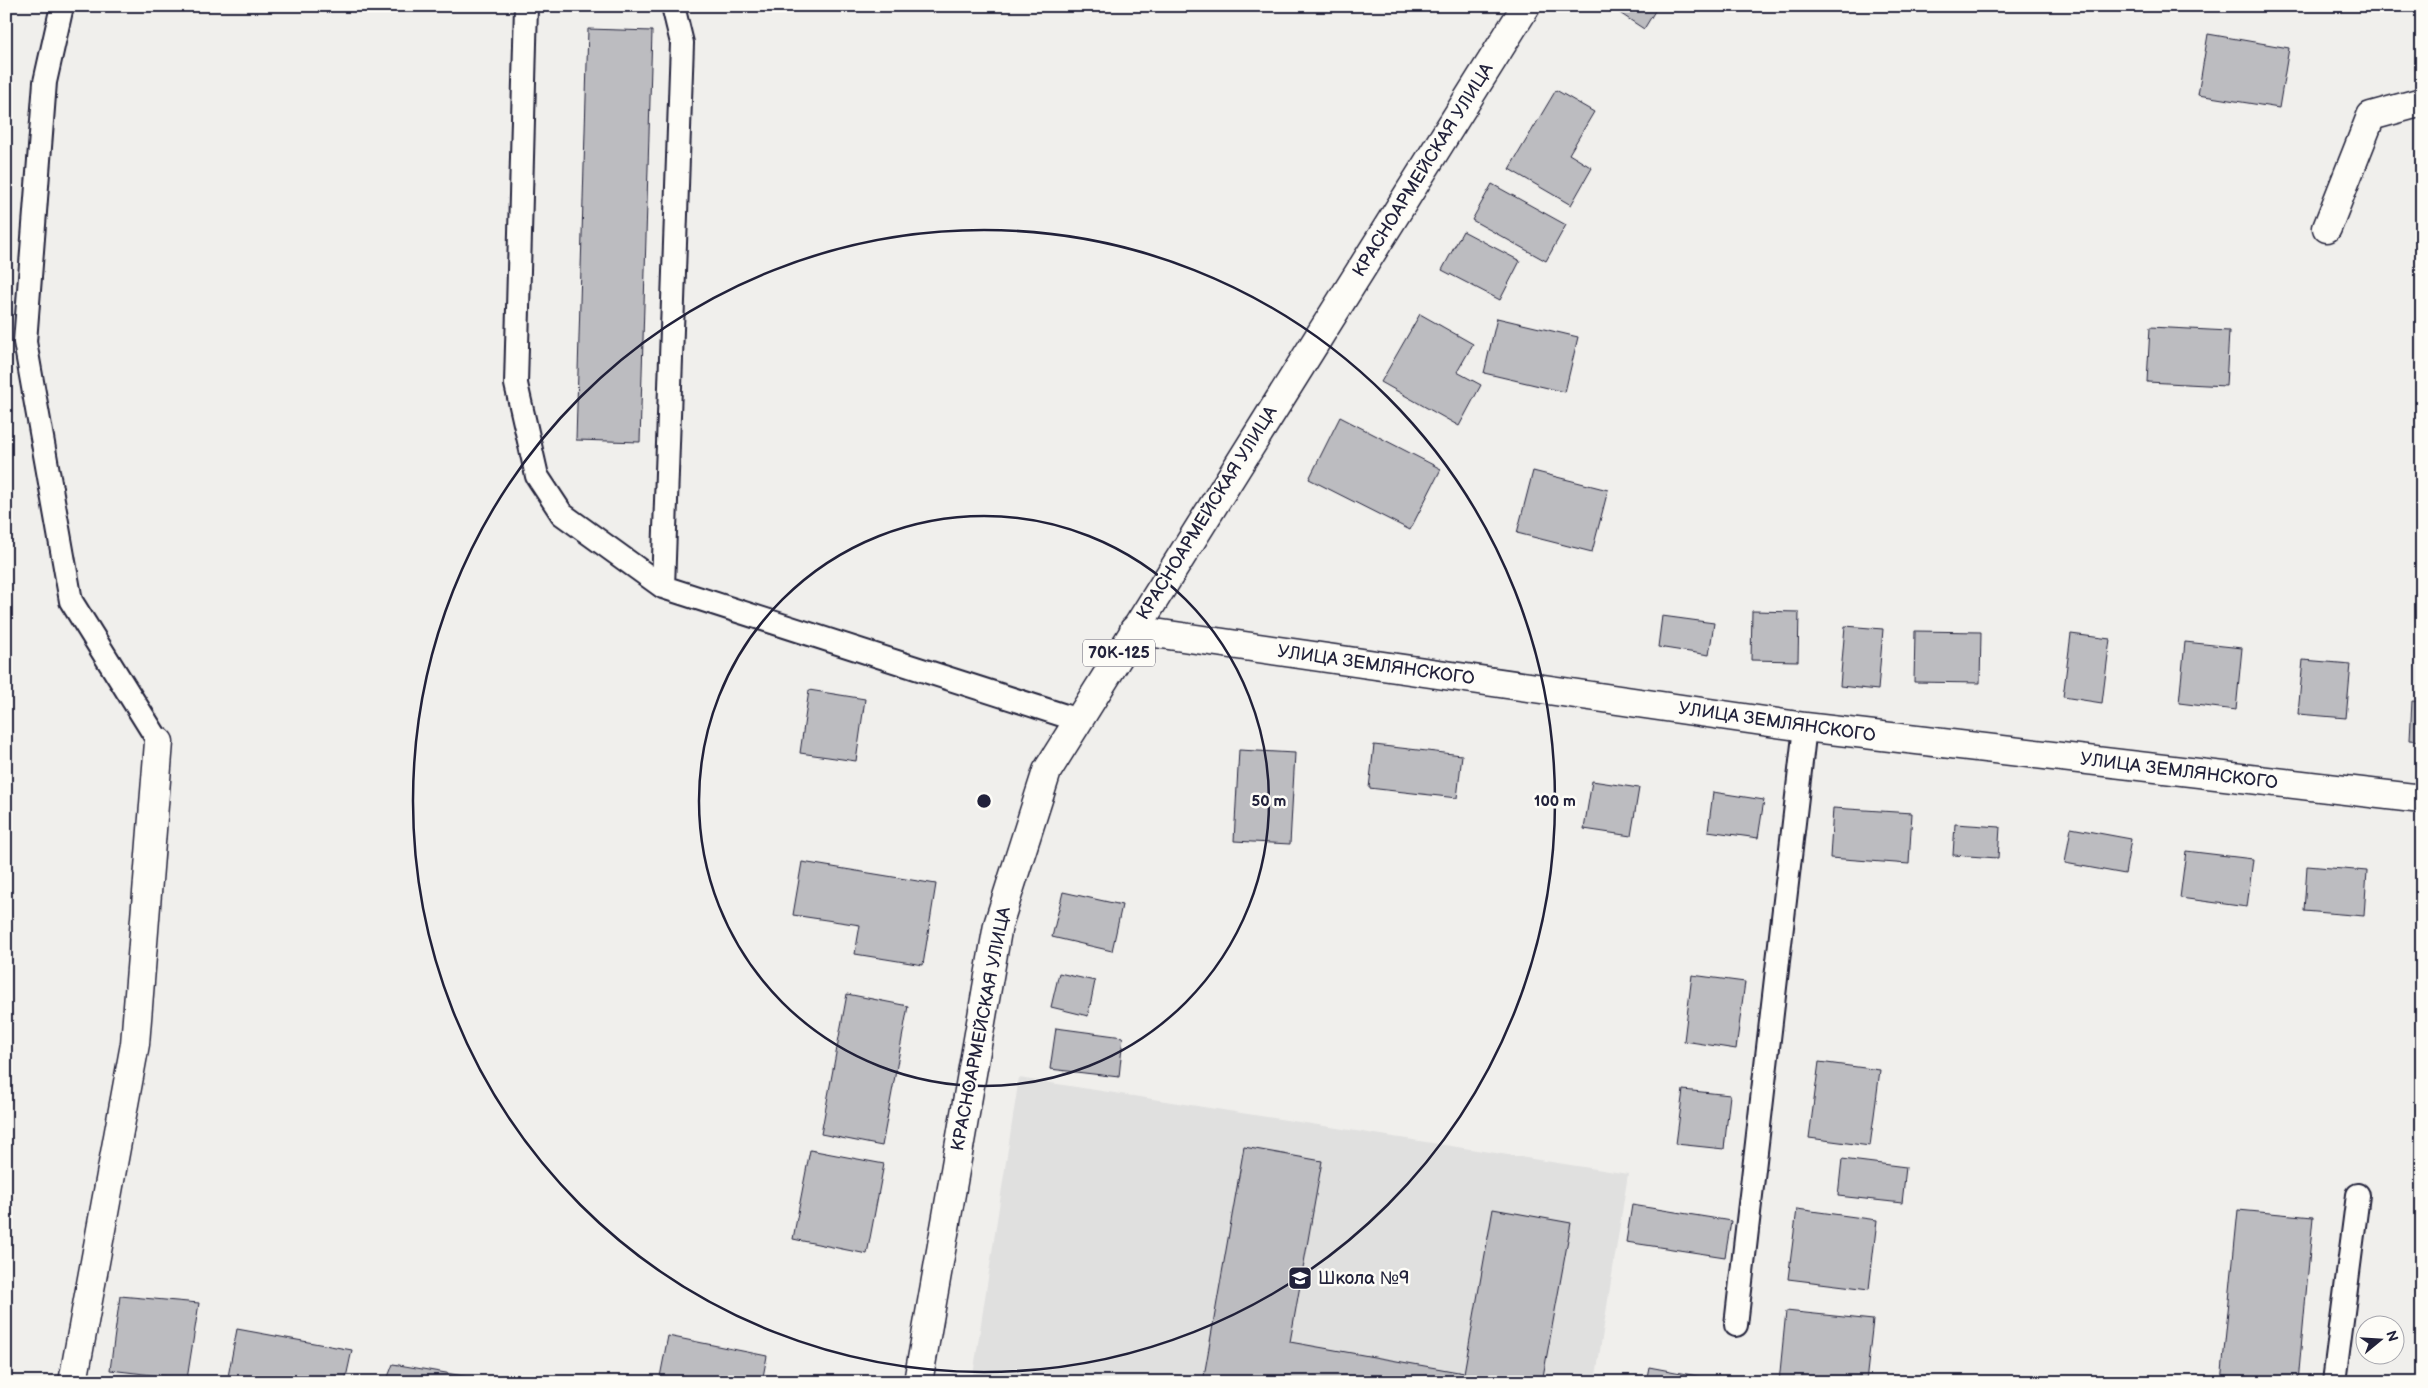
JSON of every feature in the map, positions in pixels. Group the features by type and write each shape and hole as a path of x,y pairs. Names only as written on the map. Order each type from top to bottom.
{"street":[{"name":"КРАСНОАРМЕЙСКАЯ УЛИЦА","path":"918,1382 998,925 1047,771 1526,6"},
{"path":"2327,228 2371,116 2422,102"},
{"name":"УЛИЦА ЗЕМЛЯНСКОГО","path":"1134,630 1805,728 2422,799"},
{"path":"73,1382 135,1044 159,742"}],"lane":[{"path":"62,6 45,82 25,342 71,601 159,742"},
{"path":"526,6 516,384 537,476 562,514 663,587 1078,720"},
{"path":"663,587 682,43 673,6"},
{"path":"1736,1325 1805,728"},
{"path":"2334,1382 2358,1194"}],"shaded area":[{"name":"Школа №9","path":"1019,1078 1628,1174 1595,1382 972,1382"}],"building":[{"path":"1609,6 1658,6 1644,29"},
{"path":"588,29 652,31 640,442 576,440"},
{"path":"2208,34 2289,48 2279,108 2198,95"},
{"path":"1556,90 1594,112 1569,154 1592,168 1571,205 1509,169"},
{"path":"1492,184 1566,225 1546,261 1472,220"},
{"path":"1463,231 1520,261 1500,300 1442,270"},
{"path":"1420,314 1473,344 1457,372 1481,385 1459,426 1381,382"},
{"path":"1497,318 1578,337 1565,392 1484,373"},
{"path":"2150,327 2229,331 2226,386 2147,382"},
{"path":"1340,417 1441,469 1410,530 1309,479"},
{"path":"1533,471 1608,490 1592,552 1517,533"},
{"path":"1752,611 1799,612 1798,661 1751,660"},
{"path":"1662,616 1714,623 1709,655 1658,647"},
{"path":"1845,626 1883,629 1878,690 1840,686"},
{"path":"1915,631 1981,632 1980,683 1914,682"},
{"path":"2071,634 2110,639 2102,703 2063,697"},
{"path":"2185,642 2242,648 2236,710 2179,703"},
{"path":"2303,660 2351,664 2346,718 2298,714"},
{"path":"809,690 865,699 856,761 800,753"},
{"path":"2412,701 2422,702 2422,741 2410,740"},
{"path":"1374,745 1462,755 1457,798 1369,788"},
{"path":"1239,750 1295,753 1290,844 1234,841"},
{"path":"1592,781 1639,788 1631,836 1584,829"},
{"path":"1713,792 1764,800 1758,838 1708,831"},
{"path":"1833,808 1912,813 1909,864 1830,858"},
{"path":"1955,824 2000,827 1998,858 1953,855"},
{"path":"2071,828 2131,839 2125,874 2065,863"},
{"path":"2186,851 2253,859 2247,907 2180,898"},
{"path":"802,862 936,884 923,965 855,954 860,925 793,915"},
{"path":"2307,866 2367,871 2364,916 2304,911"},
{"path":"1063,892 1122,905 1112,951 1052,937"},
{"path":"1059,973 1095,981 1088,1016 1051,1007"},
{"path":"1692,975 1745,982 1736,1049 1684,1041"},
{"path":"847,994 908,1006 882,1146 821,1134"},
{"path":"1056,1028 1123,1037 1119,1077 1050,1069"},
{"path":"1819,1062 1880,1070 1870,1146 1809,1138"},
{"path":"1683,1090 1730,1095 1724,1149 1676,1144"},
{"path":"1244,1147 1322,1161 1290,1342 1464,1373 1493,1209 1571,1223 1542,1382 1203,1382"},
{"path":"810,1150 884,1164 867,1254 793,1239"},
{"path":"1842,1159 1906,1167 1902,1203 1838,1196"},
{"path":"1632,1205 1731,1221 1725,1257 1626,1242"},
{"path":"1797,1209 1877,1220 1869,1289 1788,1279"},
{"path":"2238,1210 2313,1217 2298,1382 2221,1382"},
{"path":"120,1296 199,1303 187,1379 110,1370"},
{"path":"1786,1311 1873,1320 1866,1382 1779,1382"},
{"path":"237,1329 352,1350 345,1382 227,1382"},
{"path":"668,1336 767,1356 762,1382 659,1382"},
{"path":"393,1364 499,1382 386,1382"},
{"path":"1649,1367 1713,1379 1713,1382 1646,1382"}],"place":[{"name":"Школа №9","path":"1300,1278"}]}
